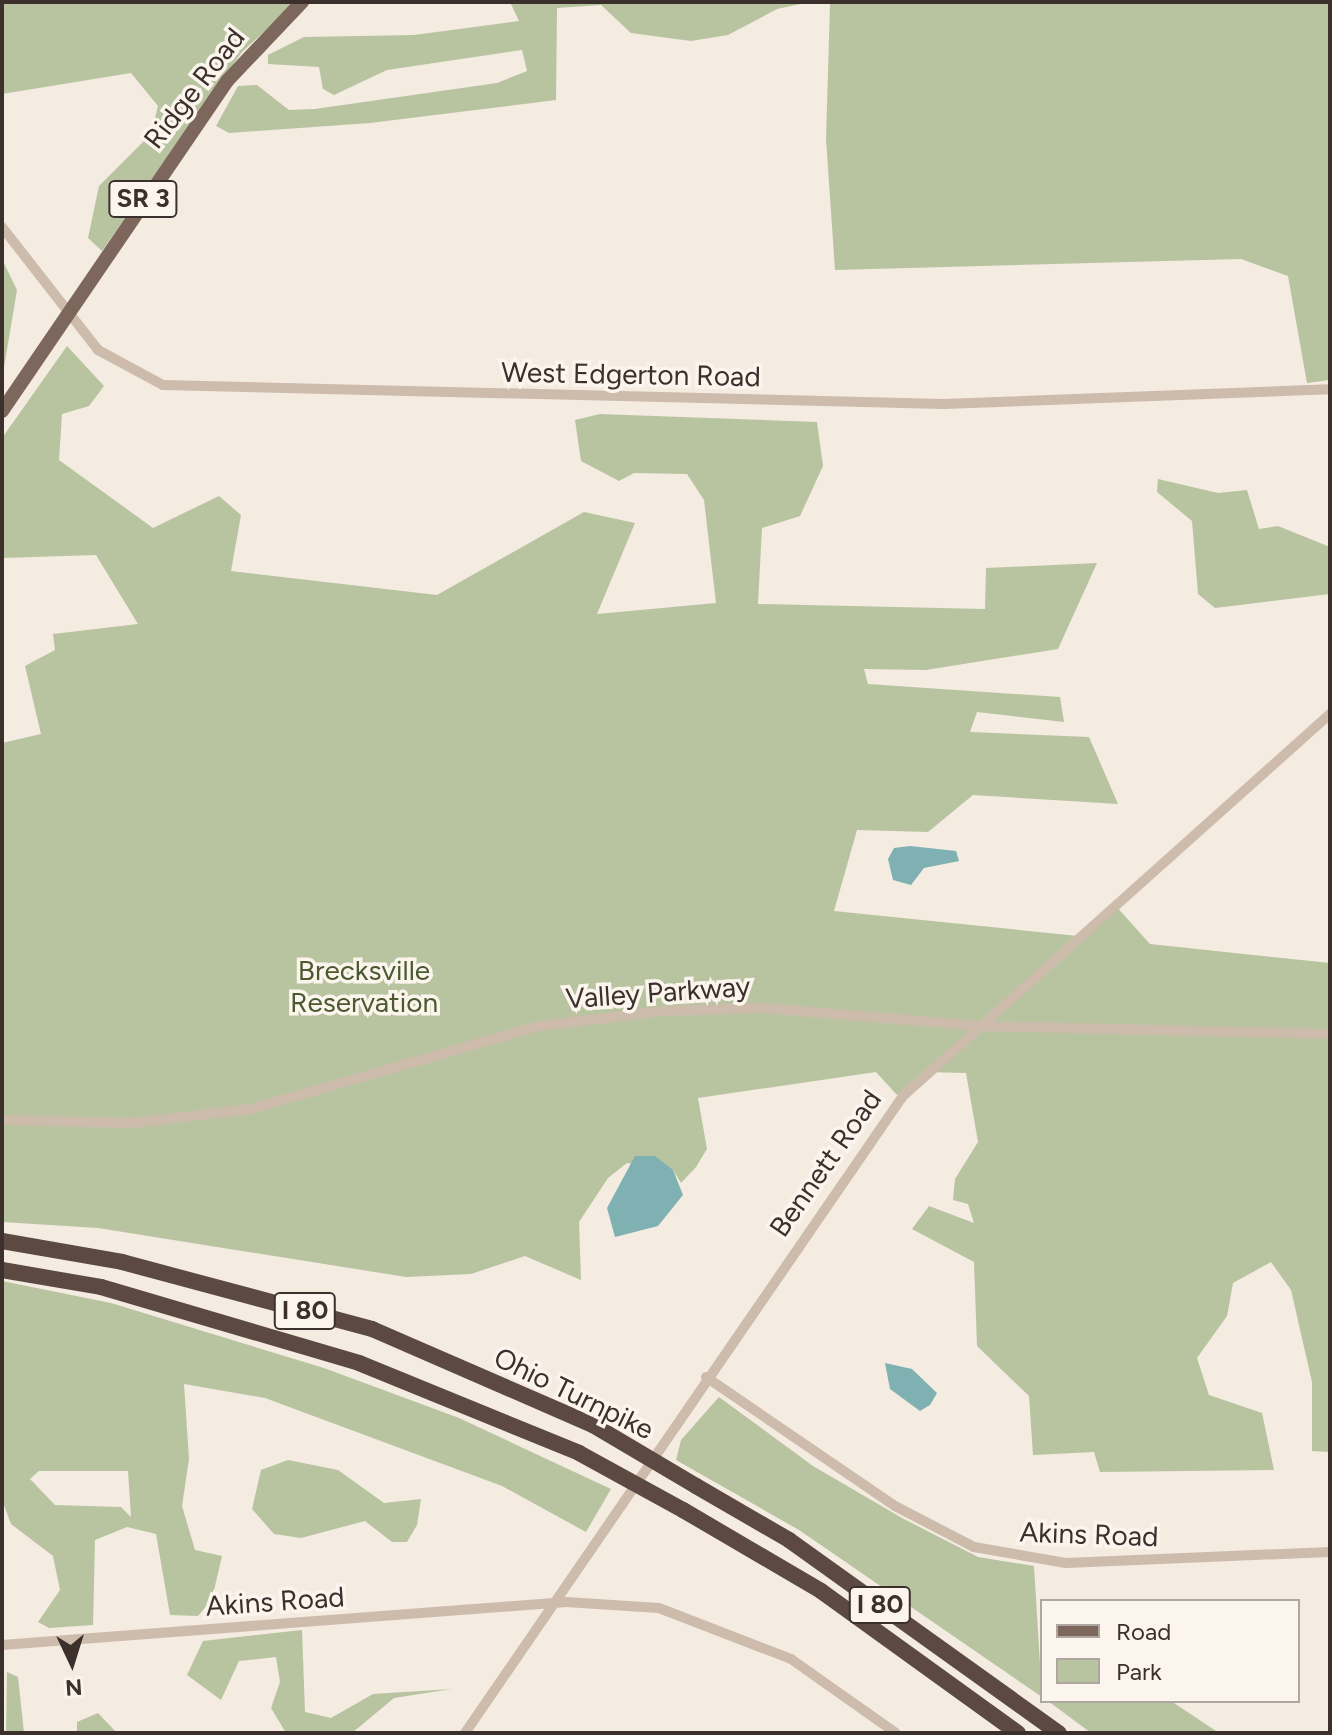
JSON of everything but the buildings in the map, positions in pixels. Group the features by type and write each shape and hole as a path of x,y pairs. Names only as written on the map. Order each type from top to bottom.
{"highway":[{"name":"Ohio Turnpike","path":"2,1241 122,1262 372,1329 593,1425 789,1540 1059,1733"},
{"name":"Ohio Turnpike","path":"2,1270 101,1287 359,1363 579,1453 821,1591 1018,1733"}],"main road":[{"name":"Ridge Road","path":"2,411 70,316 227,81 302,2"}],"street":[{"name":"West Edgerton Road","path":"2,227 98,350 134,375 201,389 944,404 1330,389"},
{"name":"Bennett Road","path":"465,1733 706,1377 903,1096 1330,714"},
{"name":"Valley Parkway","path":"2,1120 132,1123 266,1107 590,1017 762,1008 979,1026 1330,1034"},
{"name":"Akins Road","path":"706,1377 895,1506 974,1547 1066,1563 1330,1552"},
{"name":"Akins Road","path":"2,1645 551,1604 659,1608 707,1622 791,1659 896,1733"}],"green space":[{"path":"2,2 296,2 242,52 102,251 88,238 99,186 151,134 158,106 131,73 2,94"},
{"path":"510,2 810,2 777,9 728,35 691,41 631,33 601,5 557,8 556,100 370,123 229,133 216,126 238,86 257,85 289,110 315,109 497,83 527,71 522,50 387,70 334,95 323,89 319,67 268,64 268,55 304,37 414,35 519,21"},
{"path":"822,2 1330,2 1330,380 1307,383 1288,276 1241,259 835,270 826,139 830,4"},
{"path":"2,259 17,290 2,379"},
{"name":"Brecksville Reservation","path":"67,346 104,386 89,406 62,414 59,460 153,528 219,496 241,515 231,571 437,595 584,512 635,523 597,614 716,603 704,500 687,474 634,473 619,481 581,461 575,420 600,414 817,422 823,466 800,516 762,528 758,604 985,609 986,568 1097,563 1058,649 926,670 864,669 868,684 1060,697 1064,722 977,712 970,732 1089,737 1118,804 973,795 928,832 857,830 834,911 1078,936 1114,904 1150,944 1330,963 1330,1452 1312,1451 1312,1382 1291,1290 1271,1262 1233,1283 1227,1316 1197,1358 1209,1395 1262,1413 1274,1470 1100,1472 1094,1452 1033,1455 1029,1396 977,1346 974,1262 912,1229 929,1206 974,1223 968,1204 953,1200 955,1179 978,1142 966,1073 923,1072 897,1095 876,1072 698,1098 707,1149 696,1167 681,1183 673,1170 627,1163 608,1178 579,1222 581,1280 525,1256 471,1274 406,1277 98,1228 2,1222 2,743 41,734 25,666 55,650 53,634 138,624 96,555 2,558 2,438"},
{"path":"1158,479 1218,493 1247,490 1259,529 1278,526 1330,547 1330,594 1215,608 1198,594 1192,521 1157,492"},
{"path":"2,1281 111,1303 324,1368 459,1418 611,1489 586,1532 502,1486 265,1398 184,1384 189,1459 182,1506 195,1550 222,1556 212,1599 198,1616 170,1615 156,1534 127,1527 95,1540 93,1625 49,1628 38,1622 60,1590 53,1556 11,1524 2,1500","holes":["39,1471 128,1471 131,1517 121,1507 55,1505 30,1479"]},
{"path":"719,1397 813,1466 902,1518 978,1557 1034,1566 1040,1696 799,1530 676,1460 681,1440"},
{"path":"288,1460 338,1470 384,1503 421,1499 417,1525 407,1542 392,1542 365,1521 301,1538 274,1534 252,1509 261,1470"},
{"path":"302,1630 305,1712 331,1718 373,1694 452,1689 394,1698 352,1733 286,1733 271,1708 280,1682 276,1657 239,1661 221,1700 187,1675 203,1641"},
{"path":"7,1672 18,1677 24,1733 6,1733"},
{"path":"1051,1703 1174,1703 1219,1733 1091,1733"},
{"path":"98,1713 117,1733 77,1733 77,1722"}],"water":[{"path":"910,846 956,851 959,861 924,868 911,885 893,880 888,859 894,848"},
{"path":"635,1156 655,1156 673,1170 683,1195 658,1226 615,1237 607,1208"},
{"path":"885,1363 912,1369 937,1393 930,1405 920,1411 890,1389"}]}
